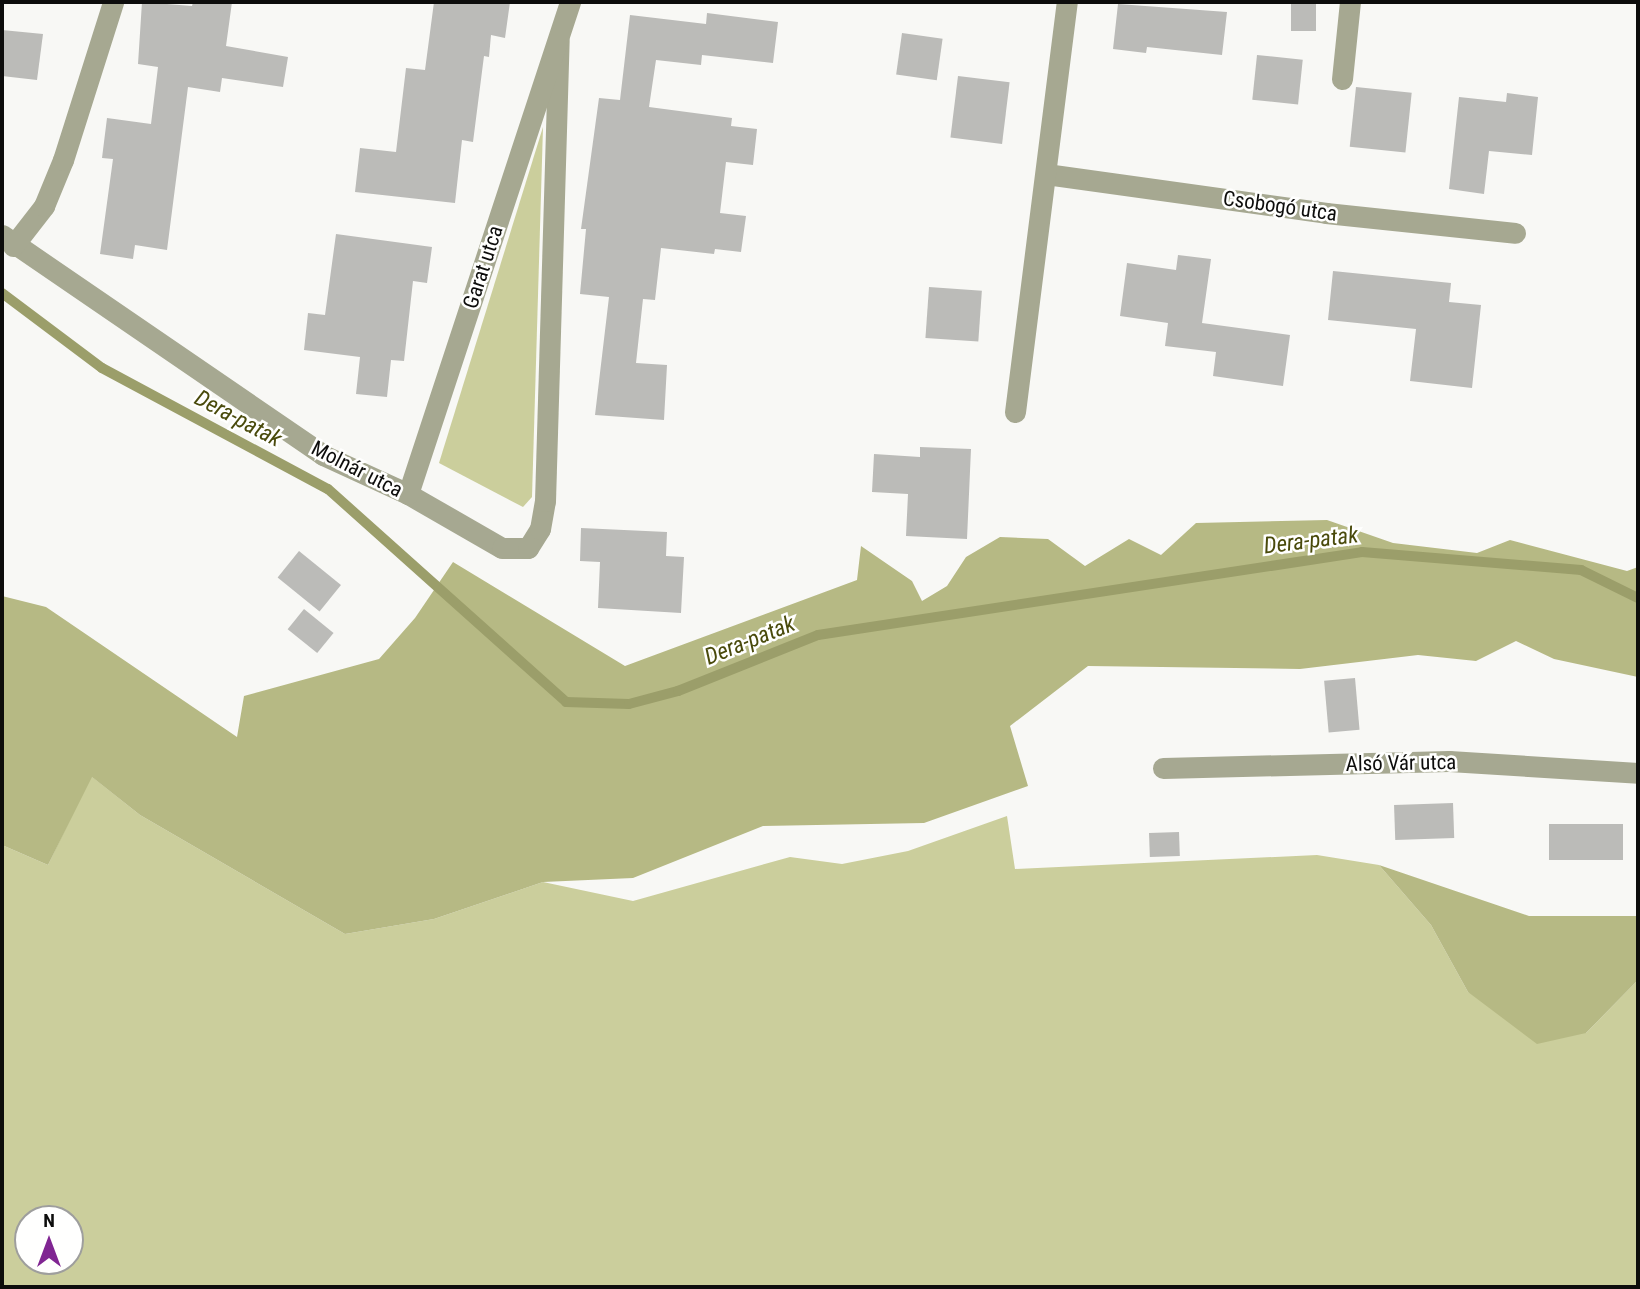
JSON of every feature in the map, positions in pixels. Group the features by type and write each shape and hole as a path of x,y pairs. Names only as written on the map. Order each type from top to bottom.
{"street":[{"name":"Molnár utca","path":"113,2 64,160 44,206 7,240 323,455 408,494 502,548 528,548 540,529 545,501"},
{"name":"Garat utca","path":"408,494 570,2"},
{"path":"1015,412 1067,2"},
{"path":"1342,79 1350,2"},
{"name":"Garat utca","path":"545,501 559,40"},
{"name":"Csobogó utca","path":"1046,174 1326,213 1515,233"},
{"name":"Alsó Vár utca","path":"1163,768 1449,761 1638,773"}],"green space":[{"path":"543,127 532,497 523,507 439,463"},
{"path":"1327,520 1393,543 1477,553 1510,540 1627,571 1638,567 1638,677 1554,659 1516,641 1476,661 1418,655 1300,669 1088,666 1010,726 1028,786 924,823 763,826 633,878 543,882 434,919 345,934 140,815 92,777 48,865 2,845 2,596 46,607 237,737 244,696 379,659 415,618 453,562 625,666 857,580 861,546 912,581 922,601 947,586 966,557 1000,537 1048,539 1085,566 1129,539 1161,555 1196,523"},
{"path":"91,776 140,815 345,934 434,919 543,882 633,901 790,857 842,864 908,851 1007,816 1015,869 1317,855 1379,865 1431,925 1468,992 1586,1033 1638,980 1638,1287 2,1287 2,845 48,865"},
{"path":"1379,865 1529,916 1638,916 1638,980 1586,1033 1537,1044 1468,992 1431,925"}],"building":[{"path":"142,2 192,6 193,2 232,2 226,46 288,57 283,87 222,78 220,92 188,87 167,250 135,245 133,259 100,254 113,159 102,158 107,118 151,124 158,67 138,64"},
{"path":"434,2 510,2 505,38 491,35 489,57 484,56 473,142 462,140 455,203 355,192 360,148 396,152 406,68 425,70"},
{"path":"1291,2 1316,2 1316,31 1291,31"},
{"path":"1118,4 1227,12 1222,55 1147,47 1146,53 1113,49"},
{"path":"707,13 778,22 773,63 702,55 701,65 656,60 649,107 732,118 731,126 757,129 753,165 726,162 720,213 746,216 741,252 715,249 714,254 661,248 655,300 643,299 636,363 667,365 664,420 595,415 609,297 580,294 586,229 581,229 599,98 620,100 630,15 706,24"},
{"path":"2,30 43,34 37,80 2,76"},
{"path":"902,33 943,39 937,80 896,75"},
{"path":"1257,55 1303,60 1298,105 1252,100"},
{"path":"958,76 1010,82 1002,144 950,138"},
{"path":"1356,87 1412,93 1405,153 1350,147"},
{"path":"1507,93 1538,97 1532,155 1489,151 1484,194 1449,189 1459,97 1506,102"},
{"path":"336,234 432,247 427,283 413,281 404,361 391,360 387,397 356,394 360,357 304,350 308,313 325,315"},
{"path":"1178,255 1211,259 1202,323 1290,335 1283,386 1213,376 1216,352 1165,346 1168,323 1120,316 1127,263 1176,270"},
{"path":"1333,271 1451,283 1449,302 1481,305 1472,388 1410,381 1416,329 1328,320"},
{"path":"929,287 982,291 978,342 925,338"},
{"path":"920,447 971,449 967,539 906,536 908,494 872,492 874,454 920,457"},
{"path":"581,528 667,532 666,556 684,557 681,613 598,608 600,562 580,561"},
{"path":"299,551 341,585 320,611 278,577"},
{"path":"304,609 334,633 317,653 288,629"},
{"path":"1355,678 1360,730 1329,733 1324,681"},
{"path":"1453,803 1454,838 1395,840 1394,805"},
{"path":"1549,824 1623,824 1623,860 1549,860"},
{"path":"1179,832 1180,856 1150,857 1149,833"}],"waterway":[{"name":"Dera-patak","path":"2,293 102,368 328,489 566,702 629,704 678,691 818,635 1362,552 1581,570 1638,598"}]}
